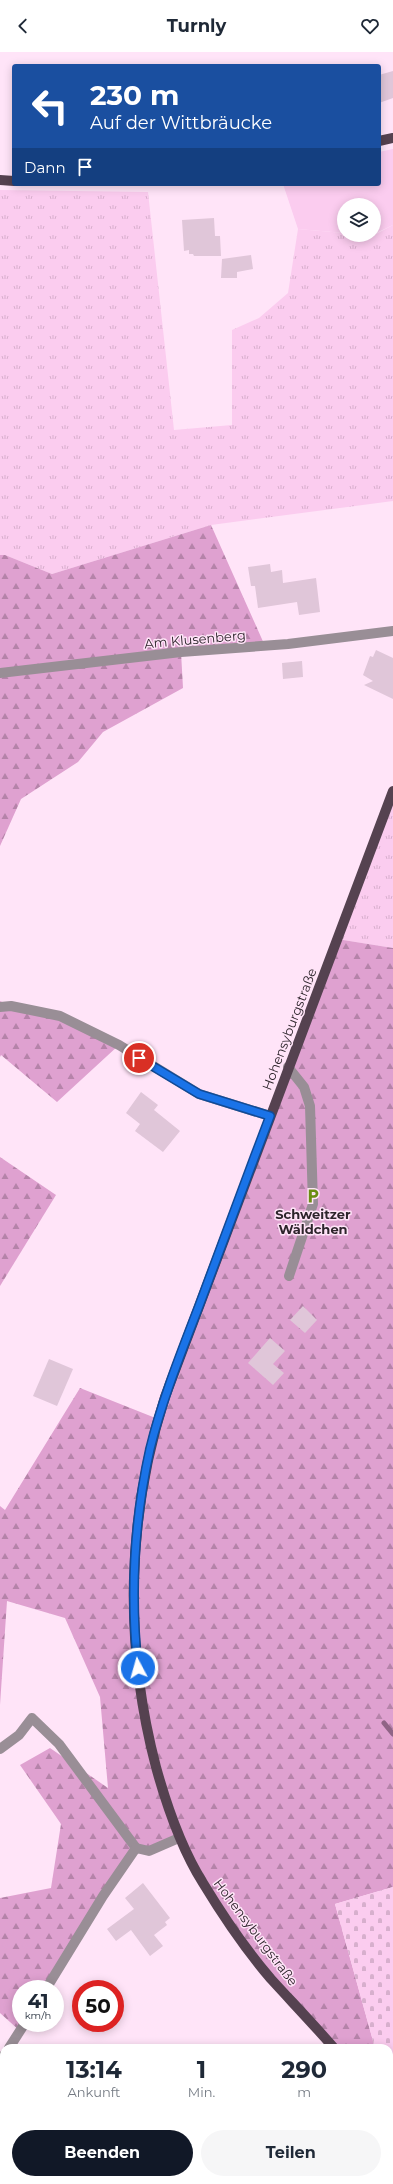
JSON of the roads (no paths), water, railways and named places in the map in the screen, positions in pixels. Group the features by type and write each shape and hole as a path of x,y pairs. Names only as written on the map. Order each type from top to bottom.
{"main road":[{"path":"381,141 393,138"},
{"path":"0,180 12,181"},
{"name":"Hohensyburgstraße","path":"330,2044 270,1978 202,1882 180,1838 162,1788 148,1736 142,1701 133,1601 138,1523 150,1449 165,1397 393,790"}],"street":[{"name":"Am Klusenberg","path":"0,673 180,652 288,644 393,631"},
{"path":"0,1007 11,1006 60,1016 118,1045 199,1094 270,1116"},
{"path":"288,1067 304,1087 310,1106 313,1204 289,1276"},
{"path":"0,1749 19,1735 32,1718 59,1744 136,1848 149,1851 180,1838"},
{"path":"52,1980 103,1896 136,1848"},
{"path":"12,2044 20,2032"}],"waterway":[{"path":"384,1723 393,1734"}],"place":[{"name":"Schweitzer Wäldchen","path":"313,1196"}]}
